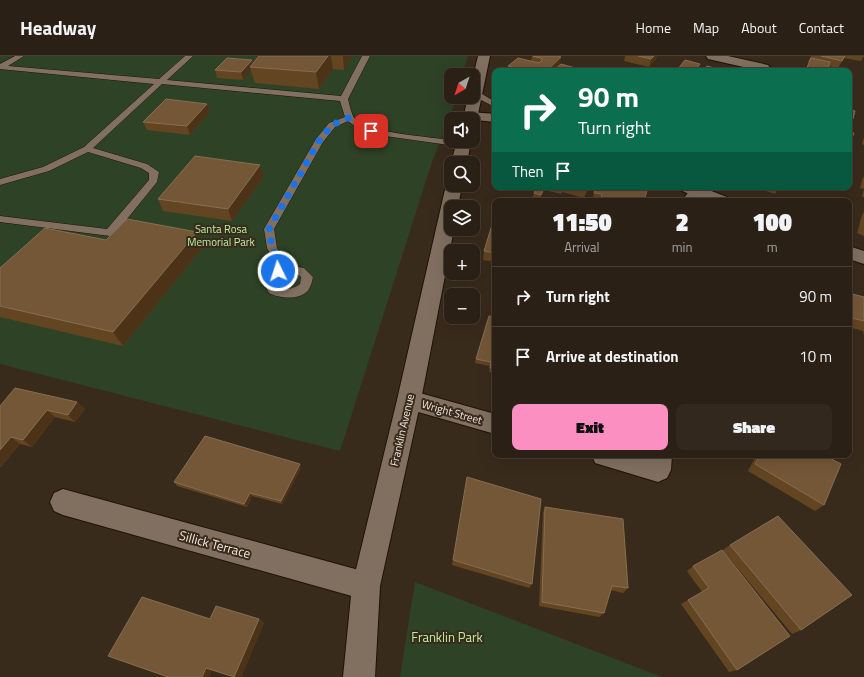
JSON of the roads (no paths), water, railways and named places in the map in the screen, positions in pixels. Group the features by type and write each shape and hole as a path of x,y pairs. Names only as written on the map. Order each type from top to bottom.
{"main road":[{"path":"480,75 484,56"},
{"path":"712,56 756,68"},
{"path":"764,68 772,56"},
{"path":"480,118 492,118"},
{"name":"Franklin Avenue","path":"359,677 366,586 409,400 453,192"},
{"path":"693,192 712,198"},
{"path":"852,253 864,258"},
{"name":"Wright Street","path":"409,400 492,423"},
{"path":"615,458 658,470 660,458"},
{"name":"Sillick Terrace","path":"63,502 366,586"}],"lane":[{"path":"0,67 20,56"},
{"path":"0,182 46,169 86,149 162,82 189,56"},
{"path":"366,56 344,100 348,118 371,131 444,140"},
{"path":"0,67 344,100"},
{"path":"480,96 492,103"},
{"path":"284,269 272,248 269,229 319,141 332,125 348,118"},
{"path":"0,219 110,233 154,180 154,172 144,166 86,149"}],"park label":[{"name":"Santa Rosa Memorial Park","path":"221,235"},
{"name":"Franklin Park","path":"447,637"}]}
